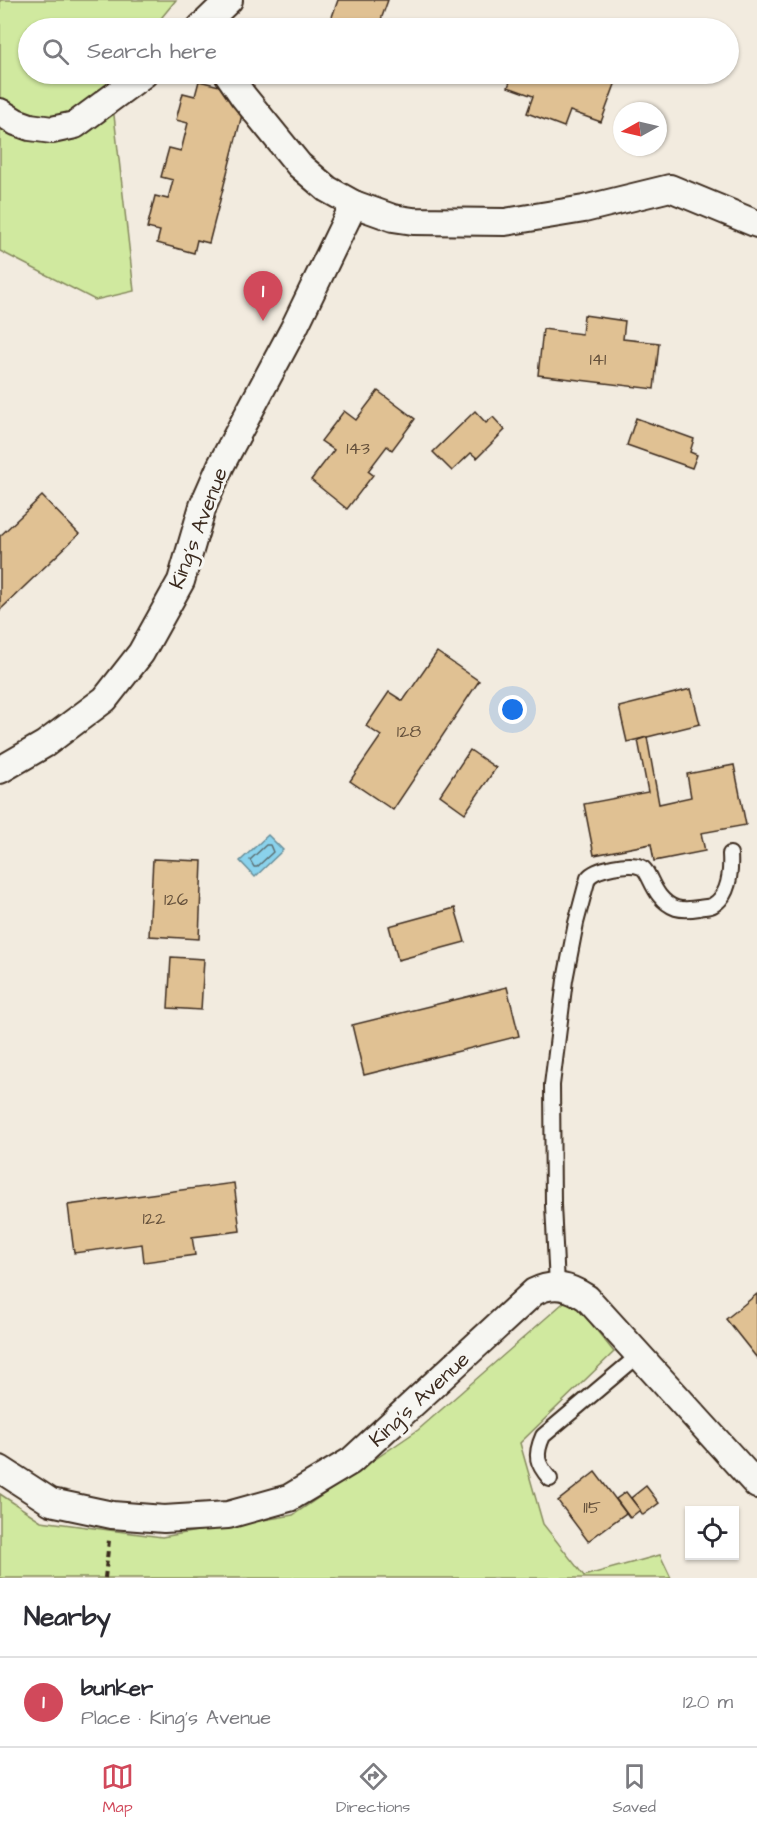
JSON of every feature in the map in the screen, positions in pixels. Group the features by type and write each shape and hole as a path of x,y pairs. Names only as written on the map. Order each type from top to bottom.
{"street":[{"path":"210,18 228,0"},
{"path":"0,112 30,127 52,130 75,125 130,84"},
{"path":"235,84 299,165 327,189 354,204 393,218 505,222 584,209 670,188 757,224"},
{"name":"King's Avenue","path":"0,770 45,744 105,699 141,653 181,581 203,506 221,465 294,328 354,204"},
{"path":"557,1285 574,1289 587,1298 757,1485"},
{"name":"King's Avenue","path":"0,1469 51,1502 112,1515 164,1519 228,1515 289,1498 351,1461 534,1292 543,1287 557,1285"}],"lane":[{"path":"557,1285 553,1205 552,1085 565,980 576,923 588,878 593,873 614,867 641,867 646,872 653,889 662,899 678,908 695,909 713,905 722,897 731,870 730,854"},
{"path":"550,1479 539,1466 537,1448 543,1436 639,1354"}],"path":[{"path":"105,1578 112,1515"}],"green space":[{"path":"0,0 176,0 161,18 18,18 18,84 110,84 134,291 95,300 0,251"},
{"path":"570,1297 614,1352 520,1443 543,1524 584,1576 660,1555 671,1578 0,1578 0,1494 41,1521 162,1537 293,1515 418,1430"}],"water":[{"path":"268,835 283,850 255,877 240,861"}],"building":[{"path":"338,0 388,0 382,18 332,18"},
{"path":"198,84 211,84 236,90 232,104 244,107 209,243 197,240 194,253 157,243 160,231 147,228 155,196 168,199 173,180 161,177 169,148 181,151 188,123 176,120 183,93 195,96"},
{"path":"509,84 615,84 601,122 570,111 564,127 527,113 533,96 508,87"},
{"path":"584,315 625,321 623,339 659,343 654,389 538,375 543,329 582,334"},
{"path":"378,391 415,419 392,450 387,446 368,471 373,475 347,509 311,480 334,450 321,441 344,411 356,420"},
{"path":"475,411 486,423 493,417 505,430 477,458 471,453 452,471 433,452"},
{"path":"636,418 694,439 690,452 697,455 692,468 627,445"},
{"path":"42,496 79,534 0,610 0,536"},
{"path":"437,652 479,681 393,810 350,781 381,736 366,726 389,692 403,701"},
{"path":"691,689 700,724 627,742 619,707"},
{"path":"647,737 659,804 691,797 687,774 734,765 746,825 701,833 705,851 654,861 651,844 594,855 584,804 648,792 638,740"},
{"path":"470,750 496,768 465,813 440,795"},
{"path":"153,859 202,861 199,939 149,936"},
{"path":"455,908 465,942 398,960 389,926"},
{"path":"171,957 204,959 201,1010 168,1008"},
{"path":"507,987 519,1036 364,1075 352,1025"},
{"path":"234,1183 240,1231 192,1237 195,1255 144,1262 142,1244 74,1253 68,1205"},
{"path":"757,1294 757,1358 726,1319"},
{"path":"595,1472 626,1513 588,1541 558,1501"},
{"path":"646,1486 659,1503 643,1515 631,1498"},
{"path":"626,1492 640,1510 630,1518 616,1499"}],"place":[{"name":"bunker","path":"263,321"}]}
